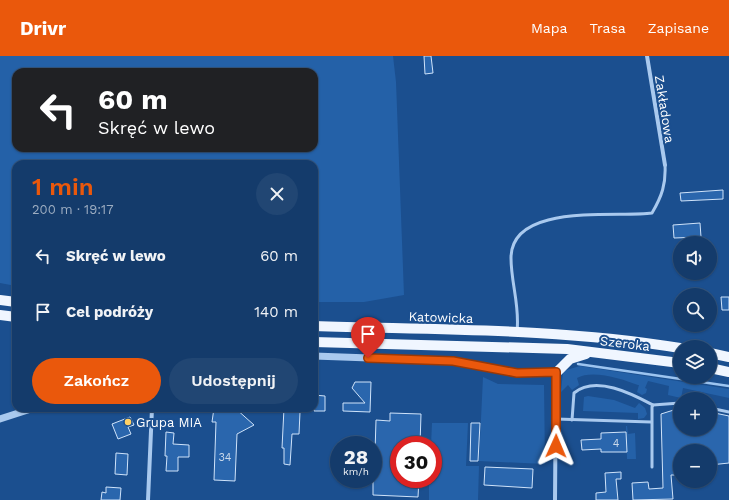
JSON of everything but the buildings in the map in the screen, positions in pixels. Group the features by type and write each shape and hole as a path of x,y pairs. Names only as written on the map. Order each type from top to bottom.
{"main road":[{"path":"0,300 12,302"},
{"path":"0,315 12,316"},
{"name":"Katowicka","path":"318,326 568,335"},
{"name":"Szeroka","path":"568,335 673,347"},
{"name":"Szeroka","path":"318,342 567,350 673,362"},
{"path":"556,372 570,359 596,353"},
{"path":"717,354 729,357"},
{"path":"717,369 729,372"}],"street":[{"name":"Zakładowa","path":"647,56 665,165"},
{"path":"318,356 453,361 517,373 556,372 555,500"},
{"path":"0,419 22,412"},
{"path":"148,500 152,412"}],"lane":[{"path":"517,332 518,312 511,258 513,245 523,233 534,224 550,219 580,215 652,213 661,197 666,179 665,165"},
{"path":"572,420 574,393 586,386 622,391 653,405 673,404"},
{"path":"652,467 650,422 653,405"},
{"path":"717,409 729,412"},
{"path":"556,420 650,422"}],"shaded area":[{"path":"0,56 393,56 396,82 404,295 364,302 318,302 318,160 12,160 12,285 0,283"},
{"path":"580,366 673,380 673,384 697,384 729,389 729,398 717,395 717,392 701,392 683,388 682,392 673,392 673,396 668,395 669,386 648,381 645,388 647,389 646,393 642,395 637,392 639,385 608,376 591,374 583,375 577,378 579,385 572,390 568,385 561,392 563,371"},
{"path":"483,377 498,384 544,385 545,464 479,461"},
{"path":"588,396 614,400 635,408 639,403 645,408 647,414 644,418 638,419 638,413 583,411 584,397"},
{"path":"432,423 468,423 466,466 479,466 478,500 429,500 429,488 442,488 442,436 431,436"},
{"path":"626,426 628,434 635,433 636,459 627,459"}],"waterway":[{"path":"578,364 729,386"}],"place":[{"name":"Grupa MIA","path":"128,422"}],"route":[{"path":"368,358 453,361 517,373 556,372 556,446"}]}
